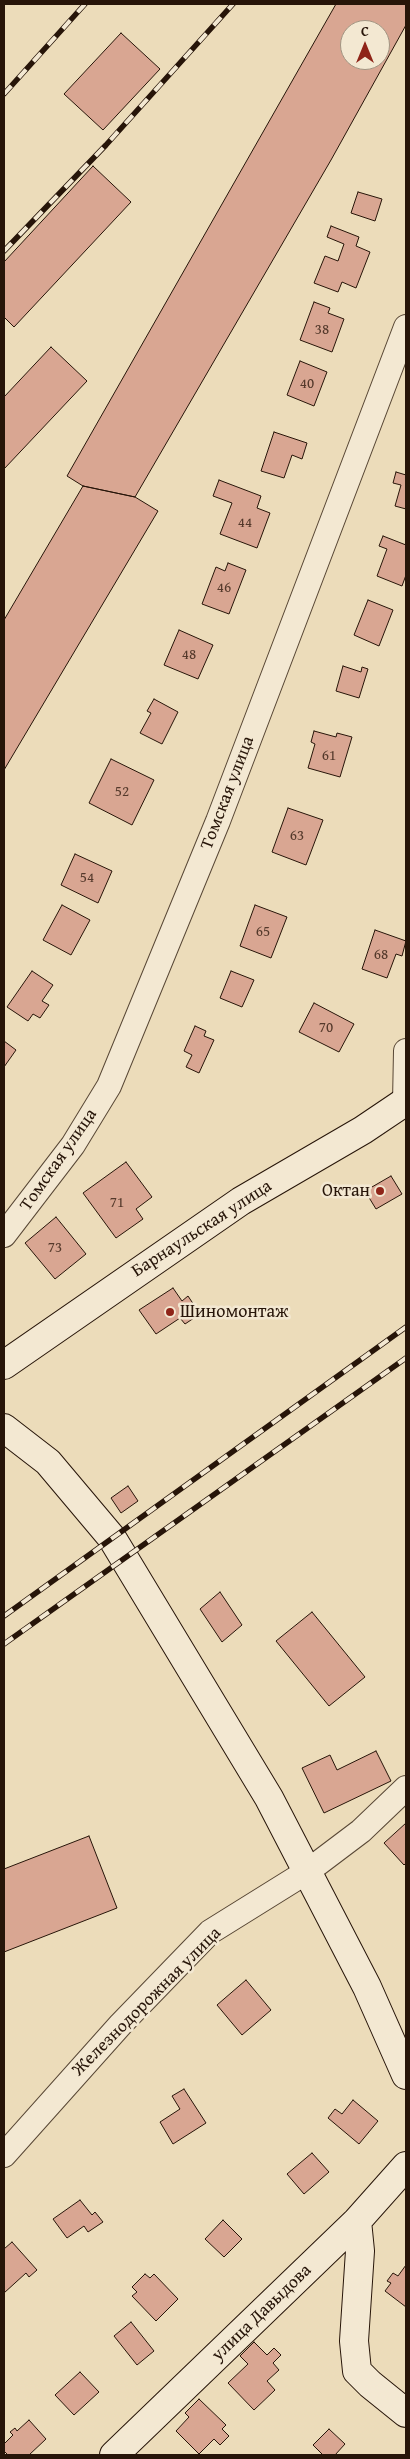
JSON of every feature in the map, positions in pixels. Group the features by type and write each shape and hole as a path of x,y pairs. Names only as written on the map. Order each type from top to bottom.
{"main road":[{"name":"Барнаульская улица","path":"4,1365 241,1201 363,1130 405,1102"},
{"path":"4,1428 48,1462 112,1538 269,1798 367,1987 406,2075"},
{"name":"улица Давыдова","path":"114,2455 358,2221 406,2166"},
{"path":"358,2221 360,2251 354,2341 357,2371 406,2413"}],"street":[{"name":"Томская улица","path":"4,1235 73,1145 109,1086 218,821 406,327"},
{"path":"405,1102 406,1051"},
{"name":"Железнодорожная улица","path":"4,2156 121,2024 210,1932 308,1871 361,1831 406,1788"}],"building":[{"path":"336,4 406,4 406,25 390,54 390,20 340,20 340,70 381,70 331,160 135,497 83,486 67,476"},
{"path":"121,33 160,69 103,130 64,94"},
{"path":"93,166 131,202 14,327 4,317 4,262"},
{"path":"358,192 382,199 375,221 351,213"},
{"path":"331,226 359,237 356,246 370,252 356,288 342,282 338,292 314,283 325,256 338,261 344,244 327,237"},
{"path":"314,302 330,308 328,313 344,319 332,352 300,340"},
{"path":"51,347 87,381 4,469 4,397"},
{"path":"300,361 327,372 314,406 287,395"},
{"path":"274,432 307,443 302,459 292,455 284,478 261,471"},
{"path":"396,472 406,475 406,509 395,506 401,485 393,483"},
{"path":"219,480 261,496 257,508 270,513 257,548 220,534 232,503 213,496"},
{"path":"83,486 135,497 158,511 4,770 4,620"},
{"path":"383,536 406,545 406,575 402,586 377,576 387,549 379,546"},
{"path":"228,563 246,570 229,614 202,604 216,567 225,571"},
{"path":"368,600 393,610 379,646 354,635"},
{"path":"179,630 213,645 198,679 164,665"},
{"path":"343,666 361,672 362,667 368,669 359,698 336,691"},
{"path":"154,699 178,712 162,744 140,733 151,713 147,711"},
{"path":"314,731 336,737 337,733 352,737 340,777 308,768 315,744 311,742"},
{"path":"111,759 154,780 132,825 89,803"},
{"path":"288,808 323,820 306,865 272,852"},
{"path":"75,854 112,871 98,903 61,885"},
{"path":"62,905 90,920 71,955 43,940"},
{"path":"255,905 287,917 271,958 240,946"},
{"path":"375,930 406,941 402,956 396,954 387,978 362,969"},
{"path":"32,971 53,985 42,1001 49,1005 40,1018 33,1014 28,1021 7,1007"},
{"path":"231,971 254,980 242,1007 220,998"},
{"path":"314,1003 354,1024 339,1052 299,1032"},
{"path":"195,1026 206,1031 204,1036 214,1040 199,1073 186,1067 192,1055 184,1051"},
{"path":"4,1041 16,1050 4,1067"},
{"path":"126,1162 152,1197 136,1209 143,1219 116,1238 83,1193"},
{"path":"391,1176 402,1194 376,1209 365,1191"},
{"path":"56,1217 86,1254 55,1279 25,1243"},
{"name":"Шиномонтаж","path":"173,1288 182,1301 188,1296 200,1314 185,1324 180,1318 156,1334 139,1310"},
{"path":"128,1486 138,1501 121,1513 111,1498"},
{"path":"220,1592 242,1625 222,1642 200,1609"},
{"path":"312,1612 365,1677 329,1706 276,1641"},
{"path":"376,1751 391,1781 324,1813 302,1768 330,1755 337,1770"},
{"path":"406,1823 406,1863 404,1865 384,1843"},
{"path":"89,1836 117,1908 4,1952 4,1869"},
{"path":"246,1980 271,2010 242,2035 217,2005"},
{"path":"184,2089 206,2123 173,2144 160,2122 180,2109 172,2096"},
{"path":"353,2100 378,2121 359,2144 328,2118 335,2109 342,2114"},
{"path":"312,2153 329,2172 304,2194 287,2174"},
{"path":"80,2200 92,2215 95,2212 103,2222 88,2232 84,2226 67,2238 53,2219"},
{"path":"223,2220 242,2239 224,2257 205,2239"},
{"path":"12,2242 37,2270 29,2277 26,2273 4,2293 4,2249"},
{"path":"406,2265 406,2307 385,2291 391,2283 387,2281 393,2273 398,2276"},
{"path":"145,2274 150,2278 154,2274 178,2299 156,2321 132,2296 137,2292 132,2287"},
{"path":"131,2322 154,2351 137,2365 114,2336"},
{"path":"254,2342 267,2355 274,2348 281,2355 273,2363 279,2370 267,2381 275,2390 254,2410 228,2383 248,2364 240,2356"},
{"path":"80,2372 99,2392 74,2415 55,2395"},
{"path":"199,2399 226,2425 222,2429 229,2436 220,2445 214,2439 199,2454 176,2431 189,2417 185,2413"},
{"path":"29,2420 46,2439 29,2455 8,2455 4,2451 4,2444 13,2435 10,2432 15,2428 17,2431"},
{"path":"329,2429 345,2444 335,2455 323,2455 313,2445"}],"railway":[{"path":"4,94 85,4"},
{"path":"4,251 106,145 233,4"},
{"path":"4,1616 406,1327"},
{"path":"4,1644 406,1358"}],"place":[{"name":"Октан","path":"380,1191"},
{"name":"Шиномонтаж","path":"170,1312"}]}
